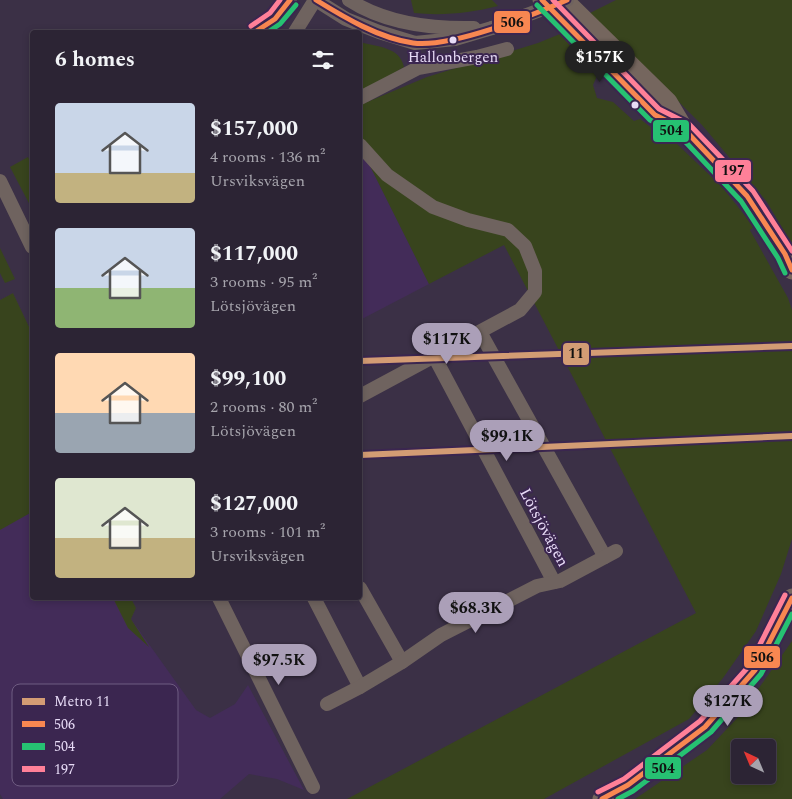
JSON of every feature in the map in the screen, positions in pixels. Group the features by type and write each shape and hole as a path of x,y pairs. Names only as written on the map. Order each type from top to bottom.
{"street":[{"path":"258,30 275,18 290,0"},
{"path":"297,30 316,0 346,19 415,43 455,39 492,28 565,0 668,102 684,129 747,196 785,254 792,270"},
{"path":"348,0 383,16 417,26 451,29 492,28"},
{"path":"542,0 655,115 684,129"},
{"path":"362,97 418,68 477,58 507,49"},
{"path":"362,146 387,175 433,208 468,220 508,230 525,246 535,271 535,292 520,310 362,395"},
{"path":"0,181 30,243"},
{"name":"Lötsjövägen","path":"327,704 360,688 441,635 537,586 560,581 611,554 480,332"},
{"name":"Lötsjövägen","path":"434,356 554,582"},
{"path":"362,592 402,662"},
{"path":"602,799 628,785 705,727 755,670 792,598"},
{"path":"220,600 314,787"},
{"path":"315,600 360,688"}],"shaded area":[{"path":"362,150 429,284 362,319"},
{"path":"13,293 30,329 30,600 132,600 136,608 131,619 177,684 12,684 12,786 178,786 178,685 196,710 210,718 235,704 248,685 304,790 277,779 249,774 220,799 3,799 0,794 0,300"}],"green space":[{"path":"411,0 492,0 498,6 456,13 425,14 414,13"},
{"path":"616,0 792,0 792,245 767,202 702,125 590,13"},
{"path":"560,34 597,76 593,85 597,98 613,102 634,121 640,119 658,133 676,143 722,187 754,227 750,230 788,298 792,310 792,539 781,574 756,631 723,678 689,719 544,799 347,799 696,613 504,245 429,284 362,150 362,104 427,77 538,43"},
{"path":"362,42 393,52 402,60 404,67 362,93"},
{"path":"28,157 30,162 30,205 10,167"},
{"path":"0,248 15,279 5,283 0,273"},
{"path":"13,293 30,329 30,513 0,530 0,300"},
{"path":"114,600 132,600 136,608 131,619 149,647 128,628"},
{"path":"792,641 792,799 635,799 707,750 740,715"}],"metro line":[{"name":"11","path":"362,361 792,346"},
{"name":"11","path":"362,455 792,436"}],"transit line":[{"name":"197","path":"251,26 270,13 280,0"},
{"name":"506","path":"258,30 275,19 290,0"},
{"name":"506","path":"316,0 375,32 413,43 448,41 469,36 567,0"},
{"name":"506","path":"542,0 655,115 684,129 747,196 785,254 792,270"},
{"name":"197","path":"553,0 659,109 689,124 753,191 792,251"},
{"name":"504","path":"271,30 280,24 296,5"},
{"name":"504","path":"537,5 650,120 679,135 741,201 778,258 785,273"},
{"name":"197","path":"598,792 624,779 700,721 749,666 785,595"},
{"name":"506","path":"602,799 628,785 705,727 755,670 792,598"},
{"name":"504","path":"618,799 633,791 711,732 761,674 792,614"}],"place":[{"name":"Hallonbergen","path":"453,40"}]}
